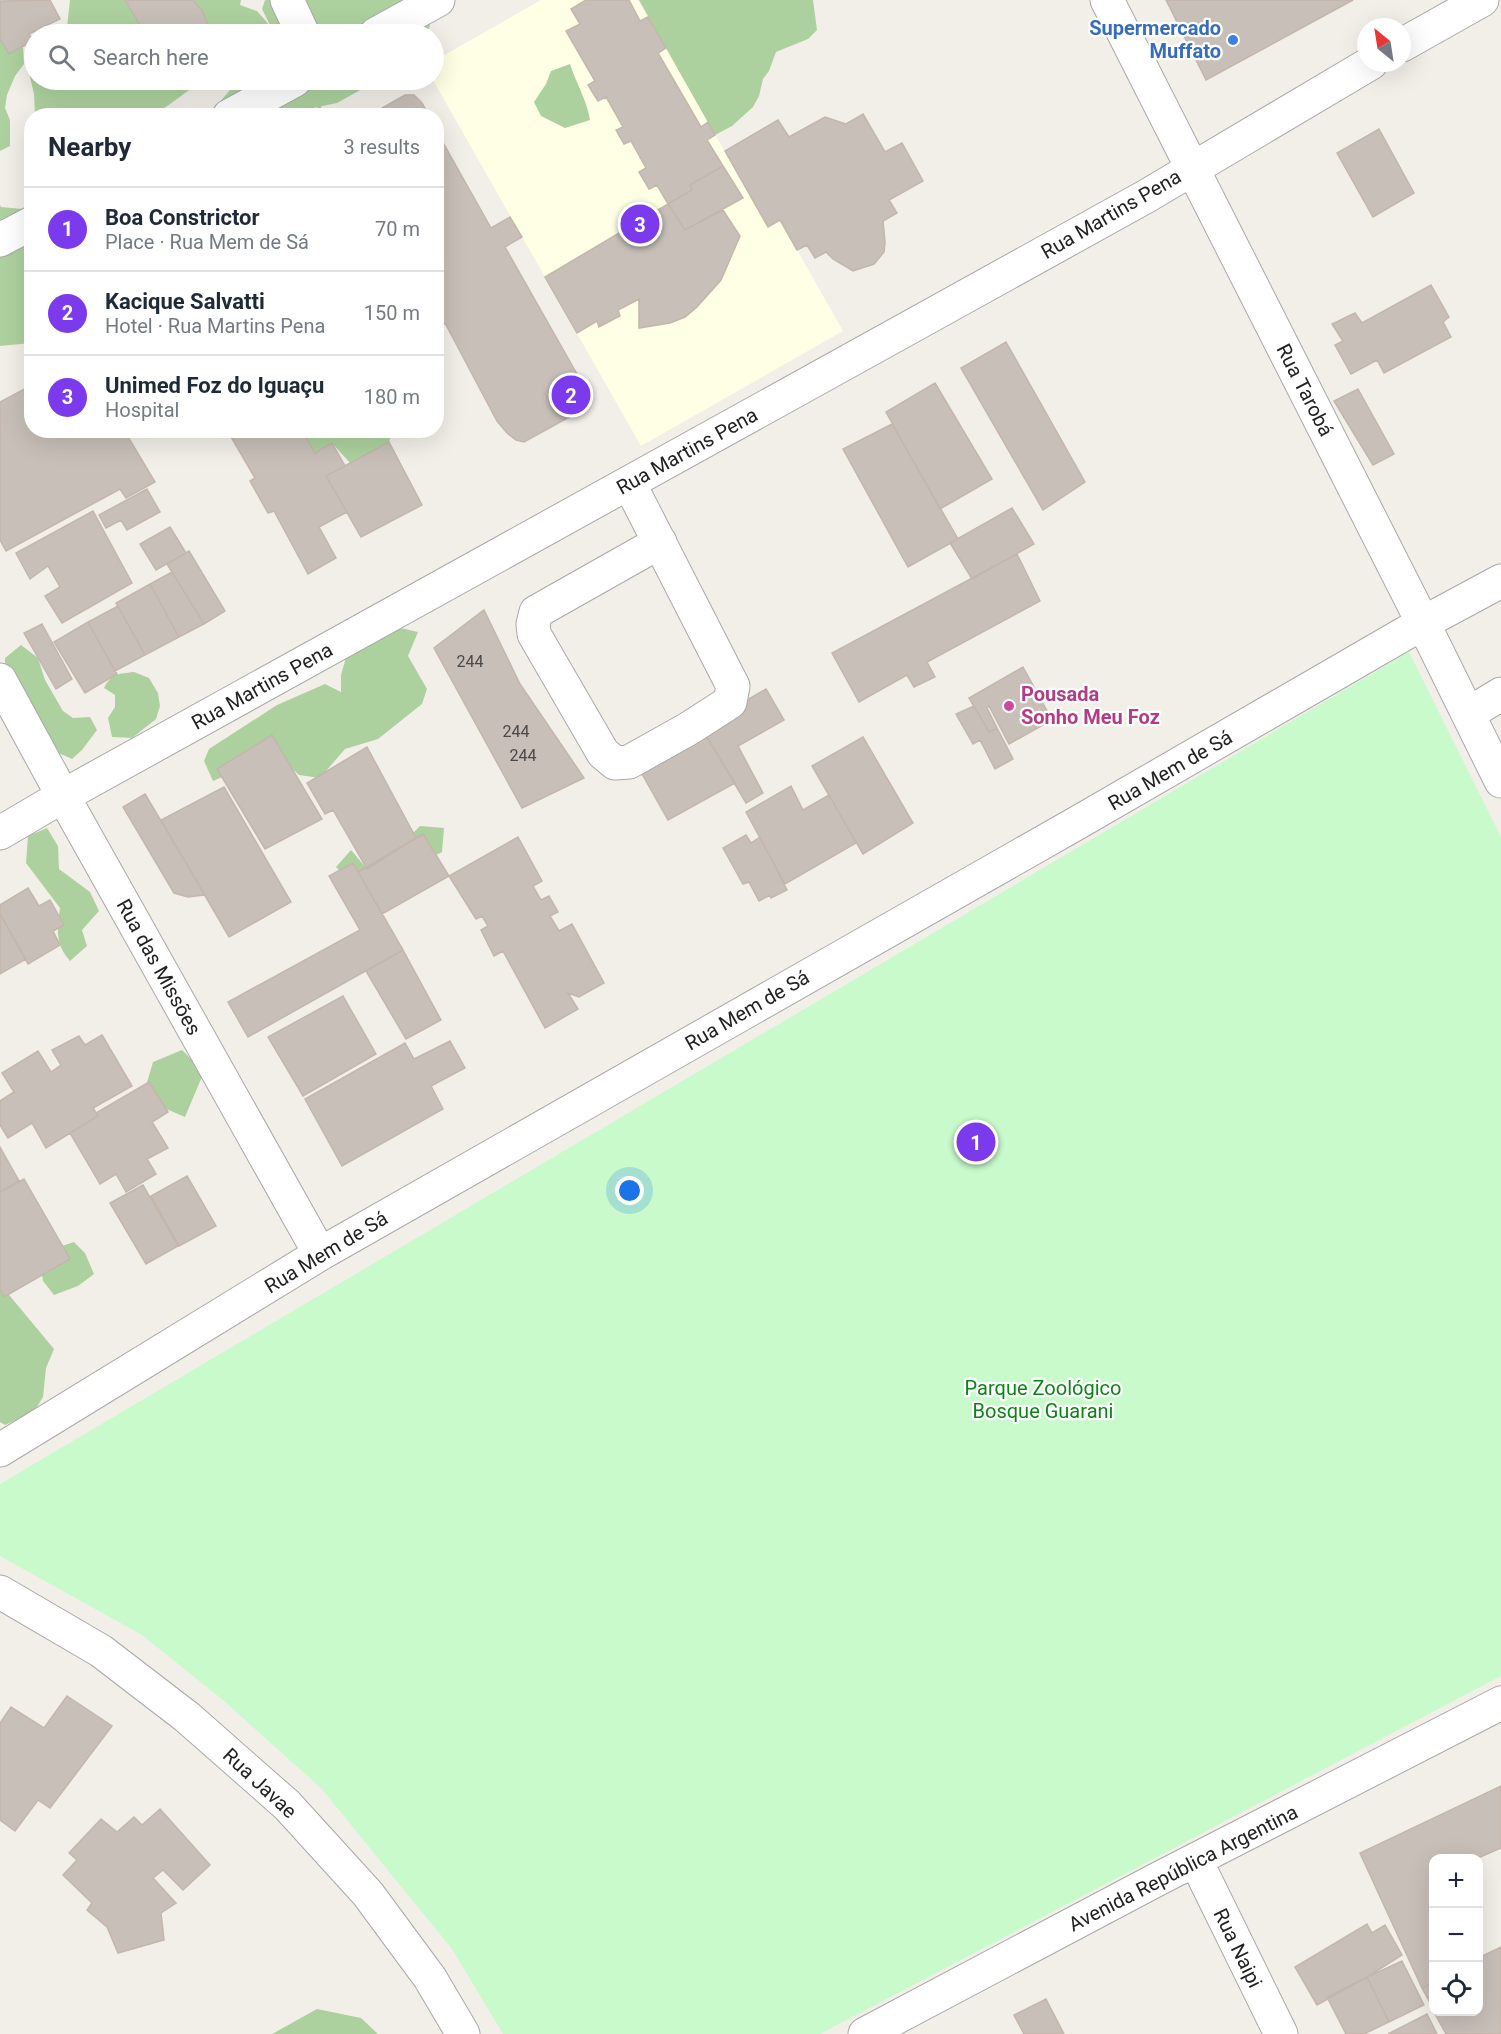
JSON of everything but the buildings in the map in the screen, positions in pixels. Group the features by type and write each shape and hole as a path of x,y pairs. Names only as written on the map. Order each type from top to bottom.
{"street":[{"path":"287,0 298,24"},
{"path":"394,24 438,0"},
{"name":"Rua Tarobá","path":"1107,0 1424,623 1501,781"},
{"path":"1411,40 1482,0"},
{"name":"Rua Martins Pena","path":"0,833 1134,202 1357,71"},
{"path":"244,108 277,90"},
{"path":"0,240 24,227"},
{"path":"629,483 660,542 733,686 730,702 629,762 615,763 603,753 534,634 533,624 536,612 660,542"},
{"name":"Rua Mem de Sá","path":"0,1450 320,1254 1501,581"},
{"name":"Rua das Missões","path":"0,680 320,1254"},
{"path":"1468,714 1501,694"},
{"name":"Rua Javae","path":"0,1592 101,1651 187,1717 287,1805 368,1894 430,1978 463,2034"},
{"name":"Avenida República Argentina","path":"865,2034 1156,1880 1501,1703"},
{"name":"Rua Naipi","path":"1196,1861 1281,2034"}],"shaded area":[{"path":"541,0 638,0 768,227 780,220 843,331 641,446 439,90 444,90 444,55"}],"green space":[{"path":"70,0 125,0 139,24 67,24"},
{"path":"193,0 241,0 240,5 257,11 268,24 207,24 203,12"},
{"path":"265,0 435,0 430,24 270,24 262,9"},
{"path":"639,0 813,0 817,30 808,39 776,52 753,107 732,126 715,135"},
{"path":"0,39 9,54 23,47 24,64 15,76 7,95 5,108 10,120 10,146 0,151"},
{"path":"570,64 590,120 565,128 541,116 534,102 546,84 551,71"},
{"path":"33,90 189,90 164,108 35,108"},
{"path":"230,90 360,90 337,103 314,108 215,108"},
{"path":"0,205 1,207 24,209 24,344 0,346"},
{"path":"301,438 390,438 389,442 351,464 332,443 315,453"},
{"path":"388,625 418,632 408,656 427,689 422,704 378,739 345,749 320,778 299,775 276,754 213,781 204,761 209,749 277,705 325,684 341,692 341,675 348,650"},
{"path":"21,645 38,658 45,680 63,711 73,718 90,717 97,730 72,759 50,749 5,675 5,658"},
{"name":"Parque Zoológico Bosque Guarani","path":"1409,652 1501,837 1501,1676 820,2034 503,2034 452,1949 321,1788 224,1701 142,1635 0,1556 0,1484"},
{"path":"134,672 149,678 158,693 160,706 156,719 132,738 112,737 108,718 115,707 115,695 104,688 116,675"},
{"path":"420,826 444,828 442,852 421,863 369,902 336,867 351,850 367,869 386,860"},
{"path":"47,828 58,846 59,869 90,892 99,911 82,930 87,946 70,961 59,943 60,908 26,863 28,836"},
{"path":"182,1050 204,1072 185,1117 164,1108 146,1086 153,1062"},
{"path":"74,1242 85,1253 94,1274 78,1286 54,1295 43,1281 42,1275 62,1246"},
{"path":"0,1284 54,1349 46,1368 43,1397 34,1412 5,1425 0,1422"},
{"path":"317,2009 361,2018 378,2034 272,2034"}],"place":[{"name":"Supermercado Muffato","path":"1233,40"},
{"name":"Unimed Foz do Iguaçu","path":"640,224"},
{"name":"Kacique Salvatti","path":"571,395"},
{"name":"Pousada Sonho Meu Foz","path":"1009,706"},
{"name":"Boa Constrictor","path":"976,1142"}]}
